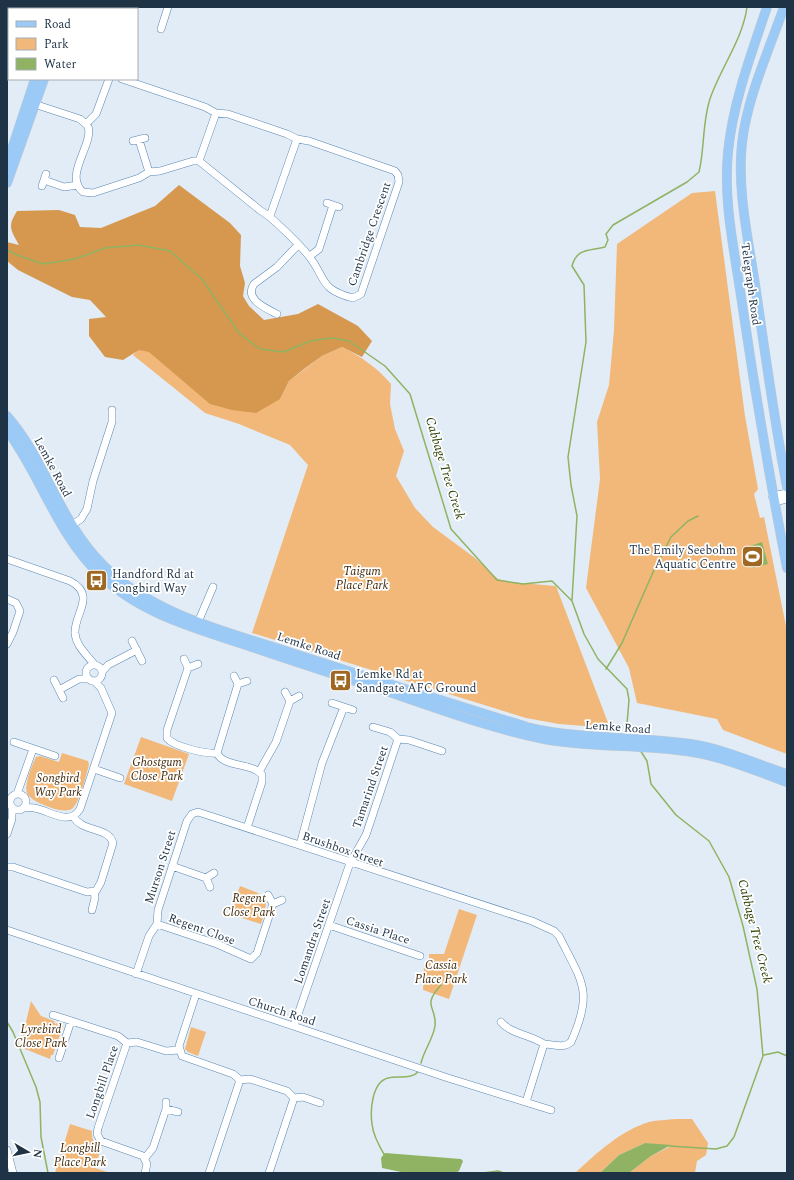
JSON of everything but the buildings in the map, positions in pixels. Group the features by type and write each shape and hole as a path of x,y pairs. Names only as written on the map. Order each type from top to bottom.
{"main road":[{"name":"Telegraph Road","path":"767,7 734,108 729,140 727,179 731,228 755,391 773,499 787,568"},
{"name":"Telegraph Road","path":"784,7 750,108 742,142 741,171 745,216 778,440 787,487"},
{"path":"7,183 31,103 35,80"},
{"path":"7,164 31,103 43,80"},
{"name":"Lemke Road","path":"7,416 28,445 68,528"},
{"name":"Lemke Road","path":"7,430 68,528 104,566 130,588 154,603 197,625 527,726 566,735 611,742 673,746 690,744 713,749 787,774"},
{"name":"Lemke Road","path":"673,746 706,755 787,782"}],"street":[{"path":"160,29 168,7"},
{"path":"86,124 96,114 109,80"},
{"name":"Cambridge Crescent","path":"125,80 205,107 216,113 228,114 288,134 297,140 308,141 389,168 401,174 362,292 359,296 350,297 329,288 325,284 310,256 276,224 270,216 261,211 200,161"},
{"path":"31,103 80,119 86,124 89,133 78,167 78,185 83,192 90,194 139,178 149,172 160,171 193,161 200,161 216,113"},
{"path":"139,140 149,172"},
{"path":"270,216 297,140"},
{"path":"44,180 64,186 78,185"},
{"path":"310,256 319,249 333,205"},
{"path":"277,314 262,306 254,299 251,294 251,289 254,284 282,262 298,245"},
{"path":"68,528 81,519 87,509 91,487 112,422 112,410"},
{"path":"773,499 787,493"},
{"path":"773,499 787,499"},
{"path":"7,559 70,581 81,592 83,604 75,634 112,713 81,806 73,816 63,817 15,802"},
{"path":"197,625 213,587"},
{"path":"7,599 16,603 20,611 7,644"},
{"path":"132,641 142,661"},
{"path":"59,690 137,650"},
{"path":"184,659 188,668 168,730 167,738 172,742 203,752 217,753 224,760 259,772 263,778 247,828"},
{"path":"188,668 198,664"},
{"path":"217,753 238,684 234,676"},
{"path":"54,680 63,698"},
{"path":"238,684 247,681"},
{"path":"285,692 290,701"},
{"path":"259,772 276,742 290,701 299,696"},
{"path":"332,703 352,710"},
{"path":"300,845 322,764 344,707"},
{"name":"Tamarind Street","path":"374,727 390,732 398,739 409,740 442,751"},
{"name":"Tamarind Street","path":"350,863 366,835 398,739"},
{"path":"14,742 55,756"},
{"path":"7,834 12,819 15,802 33,749"},
{"path":"94,769 120,778"},
{"name":"Brushbox Street","path":"194,813 200,813 300,845 350,863 532,922 554,931 559,936 582,983 584,996 583,1007 571,1042 567,1046 544,1044"},
{"name":"Murson Street","path":"136,974 149,936 157,924 158,910 187,821 194,813"},
{"path":"9,865 85,891 94,891 99,888 113,843 107,835 80,825 73,816"},
{"name":"Lomandra Street","path":"294,1026 350,863"},
{"path":"172,866 206,878 210,887"},
{"path":"206,878 214,873"},
{"path":"92,910 95,898 94,891"},
{"path":"268,895 273,904 282,900"},
{"name":"Regent Close","path":"157,924 217,944 251,959 257,953 273,904"},
{"name":"Cassia Place","path":"329,925 420,956"},
{"name":"Church Road","path":"7,930 196,994 551,1110"},
{"path":"196,994 179,1050 184,1057 233,1074 240,1080 250,1079 287,1091 294,1098"},
{"path":"53,1015 118,1036 126,1043"},
{"path":"59,1058 71,1021"},
{"path":"500,1022 505,1028 534,1037 544,1044 526,1102"},
{"name":"Longbill Place","path":"145,1158 139,1154 99,1140 97,1134 126,1043 137,1042 166,1052 179,1050"},
{"path":"208,1173 240,1080"},
{"path":"294,1098 303,1097 320,1103"},
{"path":"269,1173 294,1098"},
{"path":"145,1173 147,1164 145,1158 153,1148 166,1106 178,1112"},
{"path":"7,1150 13,1173"}],"green space":[{"path":"715,191 745,416 758,489 754,494 760,518 764,517 787,631 787,754 723,730 717,719 637,703 629,668 586,588 600,479 597,422 609,385 614,330 617,244 692,193"},
{"name":"Taigum Place Park","path":"150,337 280,399 289,381 322,356 342,347 374,367 391,384 390,404 395,429 404,451 396,476 415,508 433,527 475,558 498,579 509,582 556,586 610,728 559,724 526,718 252,633 308,465 290,445 239,424 205,413 133,355"},
{"name":"Ghostgum Close Park","path":"141,737 189,754 172,801 124,784"},
{"name":"Songbird Way Park","path":"62,753 88,761 89,765 76,805 69,810 56,809 41,804 30,797 26,789 32,765 36,757 40,756 59,762"},
{"name":"Regent Close Park","path":"240,886 256,892 264,898 266,907 261,924 230,914"},
{"name":"Cassia Place Park","path":"459,909 477,915 449,999 423,990 424,965 429,959 429,954 444,954"},
{"name":"Lyrebird Close Park","path":"31,1001 41,1016 54,1021 55,1024 59,1022 63,1026 53,1055 51,1055 50,1059 20,1047"},
{"path":"191,1027 206,1032 198,1056 188,1052 185,1049"},
{"path":"692,1119 708,1143 706,1155 697,1161 695,1173 629,1173 651,1156 671,1146 645,1143 619,1155 600,1173 575,1173 609,1143 628,1131 649,1122"},
{"name":"Longbill Place Park","path":"70,1124 92,1131 92,1136 96,1145 101,1148 95,1168 110,1173 55,1173"}],"shaded area":[{"path":"179,185 230,223 241,235 240,266 245,283 243,296 249,306 264,320 298,314 318,304 358,326 372,341 362,357 342,347 322,356 304,369 289,381 280,399 256,413 232,410 210,404 149,352 139,350 123,360 105,357 89,336 89,319 106,317 90,300 72,297 18,270 7,261 7,242 19,245 11,228 12,221 17,211 59,210 75,215 80,227 101,228 155,206"}],"water":[{"path":"762,542 768,564 753,568 747,547"},
{"path":"645,1143 671,1145 651,1156 629,1173 600,1173 619,1155"},
{"path":"385,1153 461,1159 463,1161 459,1171 455,1173 406,1173 382,1168 381,1158"}],"waterway":[{"path":"572,600 577,516 571,485 568,457 586,342 584,285 572,266 574,260 580,253 605,247 608,240 606,234 613,225 687,182 699,172 708,105 737,41 747,7"},
{"name":"Cabbage Tree Creek","path":"7,250 43,264 75,259 105,248 139,245 170,251 202,279 239,333 260,349 284,352 310,341 332,338 349,341 385,366 410,394 451,529 497,580 523,584 552,581 572,601 584,634 598,659 627,689 629,700 627,724 631,735"},
{"path":"606,669 622,643 654,570 671,537 688,521 698,516"},
{"name":"Cabbage Tree Creek","path":"640,750 647,761 651,784 676,815 709,841 729,877 743,926 757,989 763,1056 734,1137 727,1146 716,1149 669,1146"},
{"path":"421,1063 435,1026 435,1019 431,1006 432,998 441,985"},
{"path":"7,1022 13,1032 36,1087 40,1102 41,1137 48,1173"},
{"path":"764,1055 778,1052 787,1056"},
{"path":"385,1156 374,1132 371,1118 375,1091 378,1085 388,1078 408,1077 418,1072"},
{"path":"483,1173 498,1171 504,1173"}],"place":[{"name":"The Emily Seebohm Aquatic Centre","path":"752,557"},
{"name":"Handford Rd at Songbird Way","path":"96,581"},
{"name":"Lemke Rd at Sandgate AFC Ground","path":"340,681"}]}
